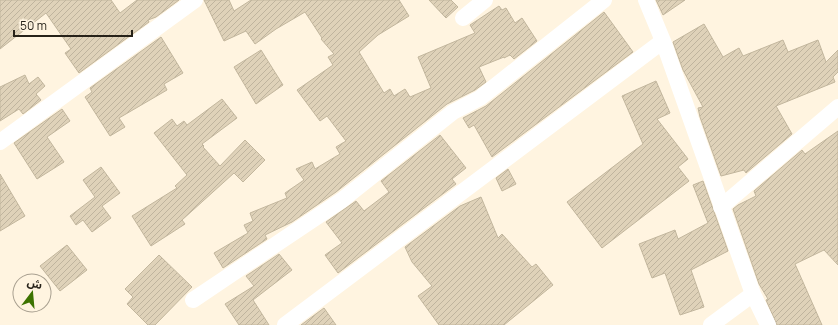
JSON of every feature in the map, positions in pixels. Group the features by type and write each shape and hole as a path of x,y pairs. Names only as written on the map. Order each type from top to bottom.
{"street":[{"path":"0,142 195,0"},
{"path":"463,18 486,0"},
{"path":"192,300 342,200 453,112 480,98 604,0"},
{"path":"646,0 663,41 753,294 768,325"},
{"path":"285,325 663,41"},
{"path":"721,207 838,107"},
{"path":"711,325 753,294"}],"building":[{"path":"0,0 111,0 120,13 137,0 179,0 156,17 148,20 149,22 79,73 65,53 71,49 46,13 0,49"},
{"path":"204,0 229,0 234,11 251,0 399,0 409,16 378,35 359,52 384,93 390,89 394,96 405,89 410,97 431,88 418,57 475,33 470,25 499,6 502,10 506,8 515,23 522,18 537,41 514,59 510,55 479,67 486,82 475,90 447,104 336,192 292,222 265,235 267,239 223,268 214,253 248,233 244,225 253,221 250,213 287,198 285,193 304,180 296,169 312,162 315,169 340,154 336,147 346,141 327,116 320,121 297,90 333,65 328,57 334,54 321,39 322,38 305,12 276,29 255,44 246,31 224,41"},
{"path":"429,0 451,0 458,7 446,18"},
{"path":"656,0 685,0 663,15"},
{"path":"604,12 633,52 492,157 474,125 469,128 463,118 486,106"},
{"path":"704,24 723,57 739,48 743,56 783,40 788,52 818,40 826,62 838,50 838,72 833,77 835,82 776,106 792,134 746,173 744,170 721,176 700,117 698,108 703,107 683,70 673,42"},
{"path":"161,37 183,73 164,84 167,90 119,118 125,127 110,136 85,97 92,92 90,88"},
{"path":"261,50 283,85 256,104 234,67"},
{"path":"25,75 29,84 38,77 45,86 36,94 41,100 23,114 19,109 0,121 0,87"},
{"path":"656,81 670,113 657,119 688,159 678,167 689,181 602,248 567,202 643,144 622,96"},
{"path":"222,99 237,118 202,144 204,146 203,147 220,166 245,140 265,160 243,182 234,173 182,220 185,224 151,246 132,216 177,188 175,186 187,175 154,133 172,119 177,126 184,121 187,125"},
{"path":"62,109 70,121 47,137 64,162 37,179 14,143"},
{"path":"838,131 838,265 824,250 795,264 822,325 777,325 766,300 768,299 759,284 733,209 756,196 754,191 802,150 805,154"},
{"path":"440,135 466,168 452,179 456,184 338,273 325,255 342,243 326,222 356,201 364,211 389,192 381,181"},
{"path":"101,167 120,193 102,206 111,218 92,232 83,220 76,225 70,216 95,197 83,180"},
{"path":"508,169 516,184 502,191 496,178"},
{"path":"0,174 25,216 0,231"},
{"path":"703,181 728,251 691,270 704,307 680,315 665,273 652,278 639,244 675,230 678,239 708,223 693,185"},
{"path":"481,197 498,238 502,234 532,267 536,264 553,285 504,325 439,325 418,296 432,286 412,262 405,247 460,206"},
{"path":"67,245 87,270 60,291 52,281 52,273 46,273 40,266"},
{"path":"279,254 292,270 253,300 269,325 239,325 225,304 254,286 246,276"},
{"path":"159,255 192,287 155,325 148,325 127,304 133,297 125,289"},
{"path":"324,308 336,325 301,325"}]}
